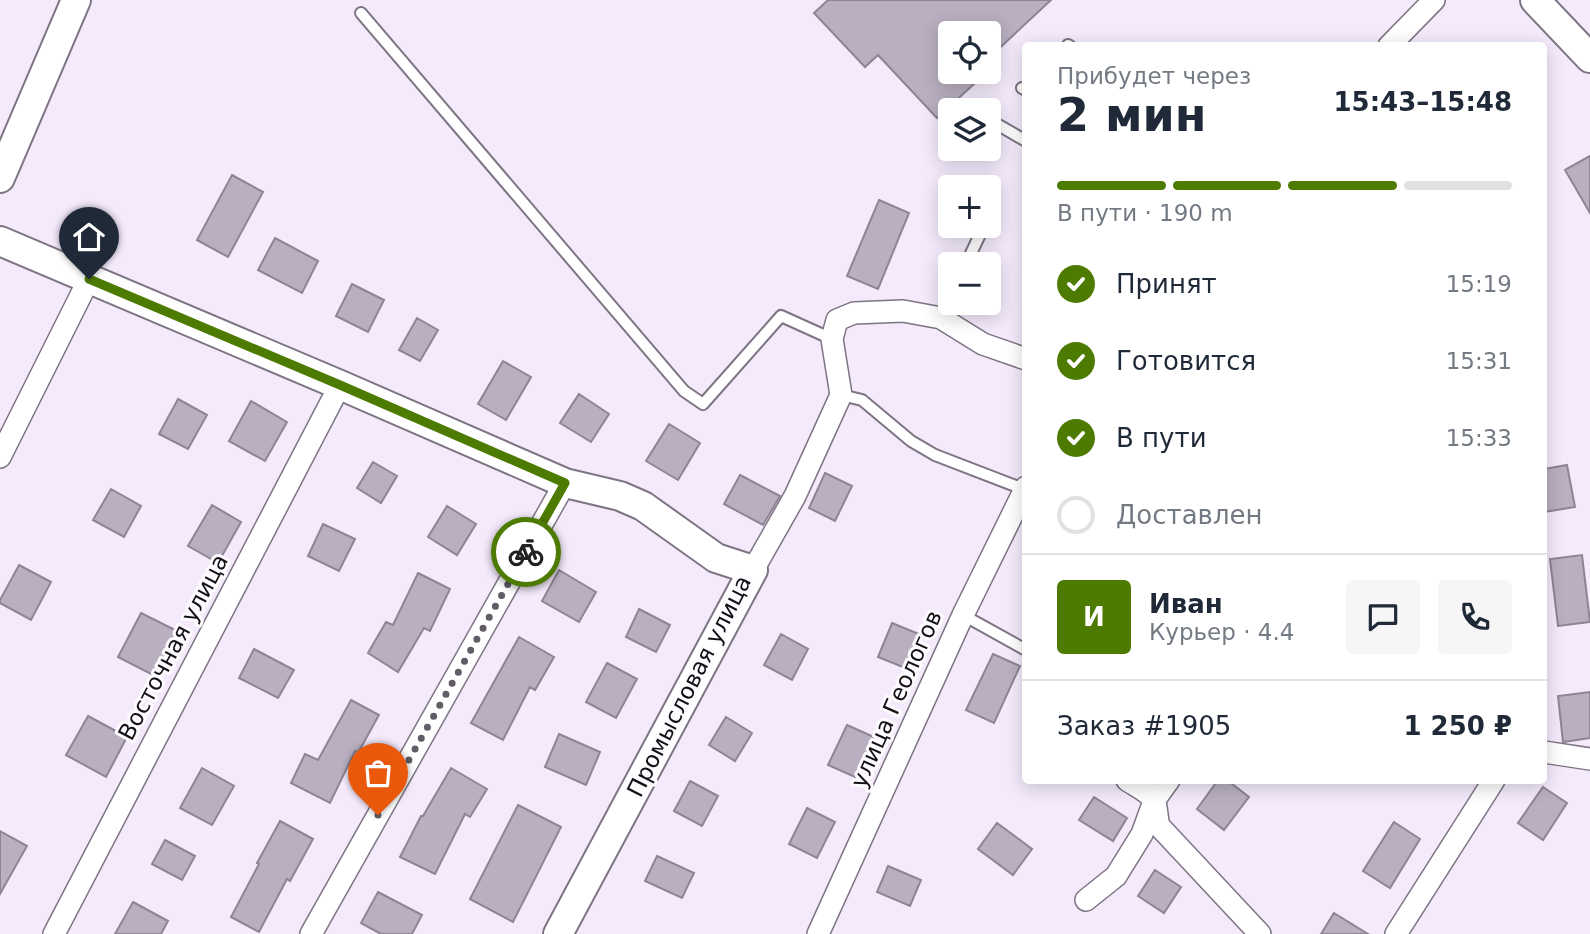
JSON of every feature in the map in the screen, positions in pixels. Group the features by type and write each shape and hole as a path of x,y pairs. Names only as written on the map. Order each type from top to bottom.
{"street":[{"path":"0,178 76,0"},
{"path":"1393,42 1433,0"},
{"path":"1535,0 1590,58"},
{"name":"Промысловая улица","path":"0,241 565,483 620,496 643,506 716,558 753,570 558,934"},
{"path":"0,457 89,279"},
{"path":"753,570 795,496 841,396 832,339 837,320 854,313 903,311 941,318 984,344 1022,358"},
{"name":"Восточная улица","path":"54,934 340,385"},
{"path":"311,934 565,483"},
{"name":"улица Геологов","path":"818,934 963,615 1022,495"},
{"path":"1547,752 1590,759"},
{"path":"1132,784 1154,801 1159,826 1260,934"},
{"path":"1086,900 1116,876 1142,834 1154,801 1166,784"},
{"path":"1396,934 1491,784"}],"lane":[{"path":"361,13 684,391 703,404 781,316 832,339"},
{"path":"1001,126 1022,139"},
{"path":"841,396 862,401 911,441 935,455 1022,488"},
{"path":"963,615 1022,648"}],"building":[{"path":"828,0 1051,0 1001,47 1001,21 938,21 938,84 974,84 959,98 938,98 937,118 878,55 865,67 814,13"},
{"path":"1590,156 1590,213 1565,170"},
{"path":"232,175 263,192 228,257 197,240"},
{"path":"879,200 909,213 878,289 847,276"},
{"path":"275,238 318,261 302,293 258,270"},
{"path":"352,284 384,300 368,332 336,316"},
{"path":"417,318 438,330 420,361 399,350"},
{"path":"503,361 531,377 506,420 478,404"},
{"path":"579,394 609,414 591,442 560,423"},
{"path":"178,399 207,415 188,449 159,434"},
{"path":"251,401 287,422 265,461 229,441"},
{"path":"669,424 700,443 678,480 646,461"},
{"path":"373,462 397,476 381,503 357,488"},
{"path":"1567,465 1575,507 1547,512 1547,468"},
{"path":"825,473 852,486 835,521 809,508"},
{"path":"740,475 780,496 763,525 724,504"},
{"path":"111,489 141,506 124,537 93,520"},
{"path":"212,505 241,522 218,563 188,546"},
{"path":"447,506 476,524 457,555 428,537"},
{"path":"323,524 355,539 339,571 308,556"},
{"path":"1582,555 1590,622 1558,626 1550,559"},
{"path":"19,565 51,582 31,620 0,603"},
{"path":"559,570 596,592 579,622 542,601"},
{"path":"418,573 450,589 430,631 424,628 398,672 368,653 386,622 393,625"},
{"path":"639,609 670,625 656,652 626,637"},
{"path":"141,613 177,631 153,675 118,657"},
{"path":"892,623 919,634 905,668 878,657"},
{"path":"781,634 808,649 792,680 764,665"},
{"path":"519,637 554,657 535,690 530,687 503,740 471,723"},
{"path":"254,649 294,670 278,698 239,678"},
{"path":"993,654 1020,666 994,723 966,710"},
{"path":"607,663 637,679 616,718 586,702"},
{"path":"1590,692 1590,738 1563,742 1558,696"},
{"path":"351,700 379,715 358,753 355,751 330,803 291,783 305,754 318,760"},
{"path":"88,716 127,737 106,777 66,755"},
{"path":"726,717 752,733 735,761 709,745"},
{"path":"847,725 874,737 855,777 828,765"},
{"path":"559,734 600,752 586,785 545,767"},
{"path":"202,768 234,786 212,825 180,808"},
{"path":"451,768 487,789 470,817 465,814 435,874 400,857 421,816"},
{"path":"690,781 718,796 702,826 674,811"},
{"path":"1215,784 1232,784 1249,797 1224,830 1197,809"},
{"path":"1543,787 1567,803 1543,840 1518,823"},
{"path":"1094,797 1127,818 1113,841 1079,820"},
{"path":"518,805 561,827 513,922 470,899"},
{"path":"807,808 835,822 817,858 789,844"},
{"path":"280,821 313,839 290,881 287,879 259,932 231,917"},
{"path":"1394,822 1420,839 1390,888 1363,871"},
{"path":"997,823 1032,849 1013,875 978,849"},
{"path":"0,831 27,846 0,894"},
{"path":"165,840 195,856 182,880 152,864"},
{"path":"657,856 694,873 682,898 645,881"},
{"path":"888,866 921,880 910,906 877,892"},
{"path":"1155,870 1181,887 1164,913 1138,896"},
{"path":"378,892 422,915 412,934 381,934 361,923"},
{"path":"133,902 168,921 161,934 115,934"},
{"path":"1334,913 1368,934 1321,934"}],"way so far":[{"path":"378,815 526,552"}],"route":[{"path":"89,279 565,483 526,552"}]}
